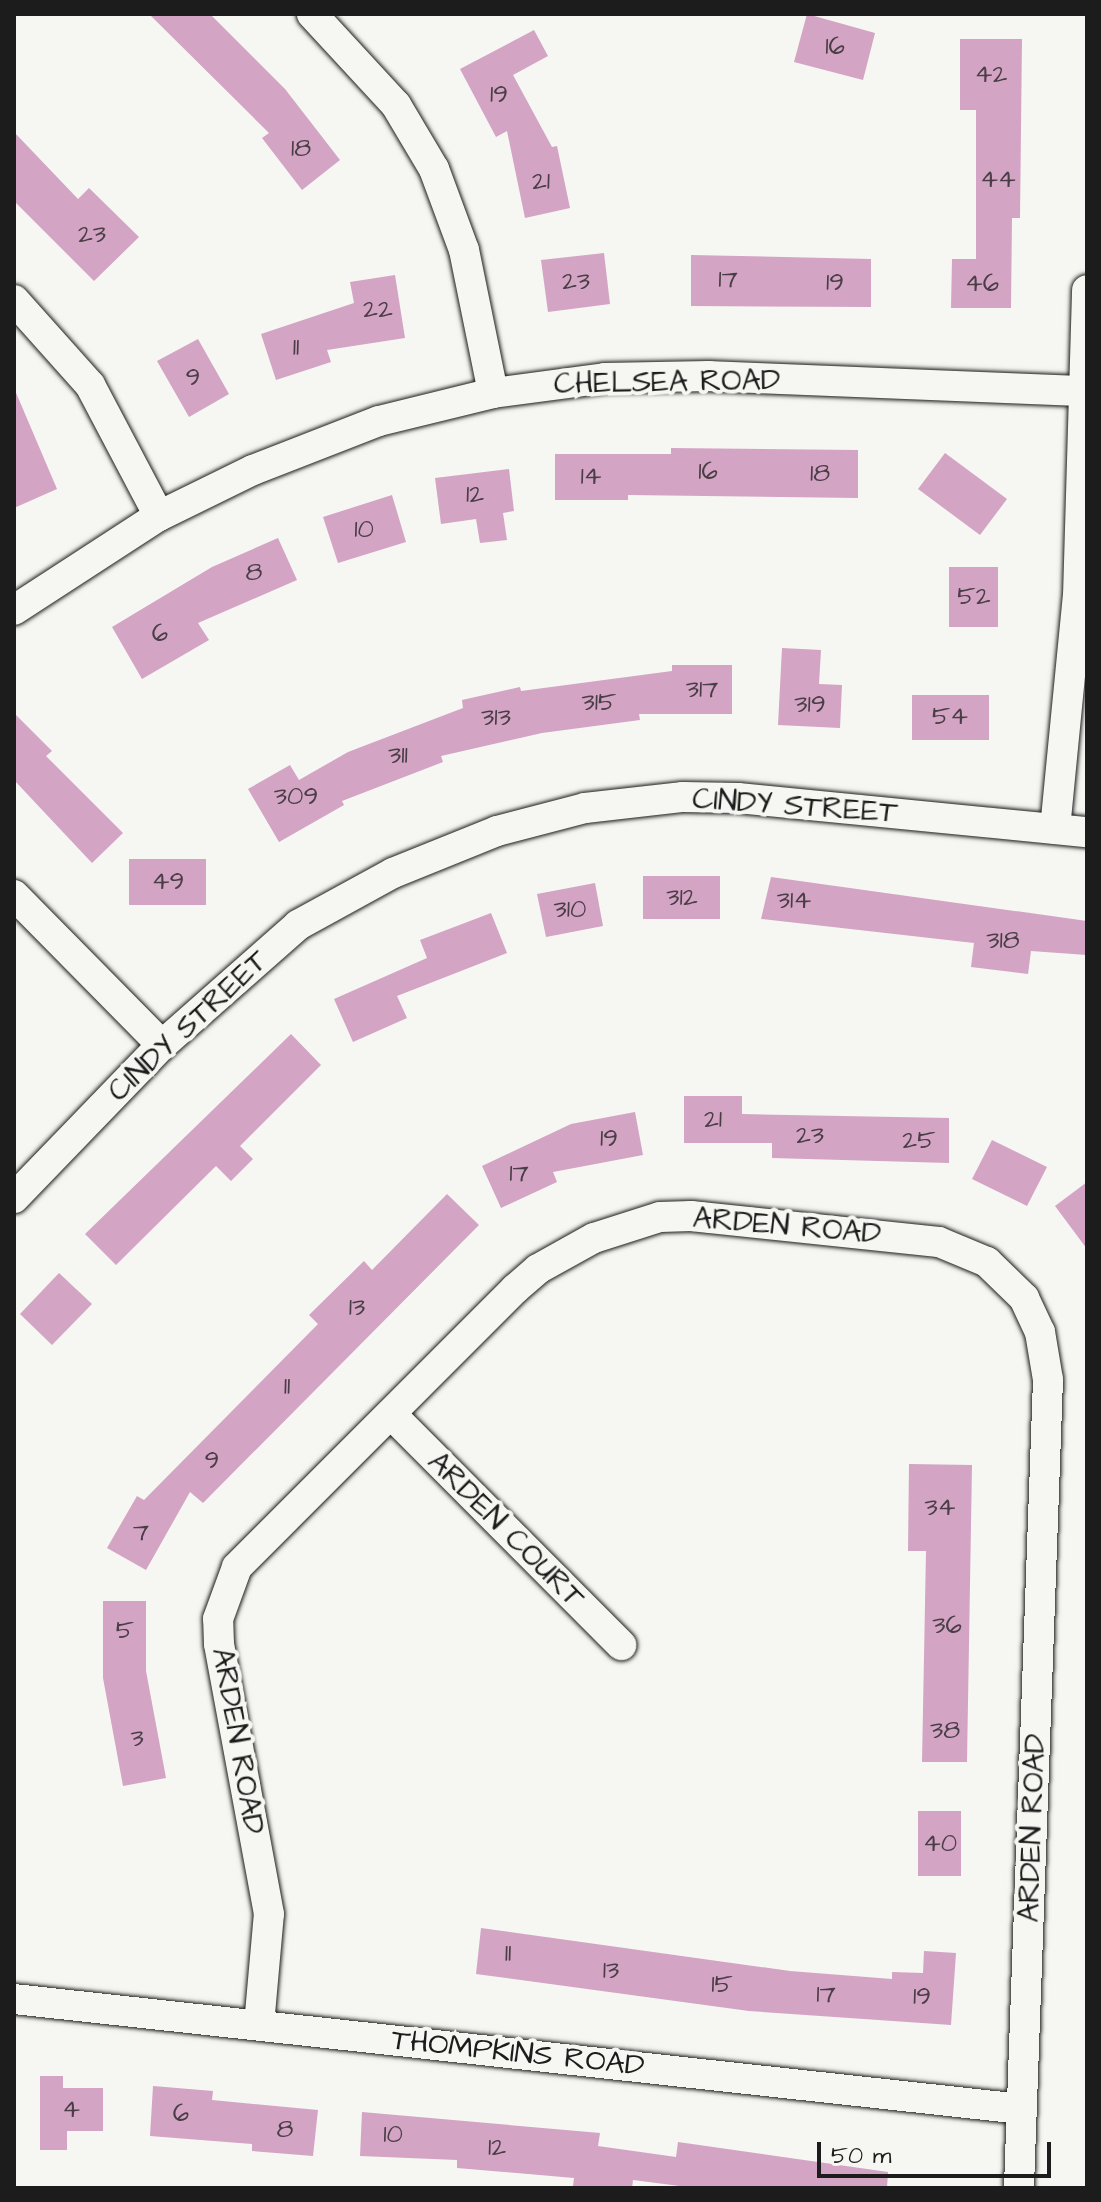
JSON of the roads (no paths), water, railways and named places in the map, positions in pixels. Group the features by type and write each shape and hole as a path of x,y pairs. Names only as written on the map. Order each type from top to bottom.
{"street":[{"path":"312,14 396,105 434,169 464,250 493,393"},
{"path":"1055,829 1078,596 1087,290"},
{"path":"14,300 90,385 159,516"},
{"name":"CHELSEA ROAD","path":"14,610 159,516 338,435 493,393 605,378 709,376 1084,391"},
{"name":"CINDY STREET","path":"14,1198 162,1045 255,960 327,907 443,850 539,818 629,802 738,798 1087,832"},
{"path":"14,895 162,1045"},
{"name":"ARDEN ROAD","path":"259,2025 269,1914 224,1690 218,1619 237,1567 538,1269 594,1238 660,1217 747,1220 939,1242 987,1262 1007,1279 1034,1316 1048,1380 1019,2188"},
{"name":"ARDEN COURT","path":"392,1415 621,1645"},
{"name":"THOMPKINS ROAD","path":"14,1999 1022,2109"}]}
